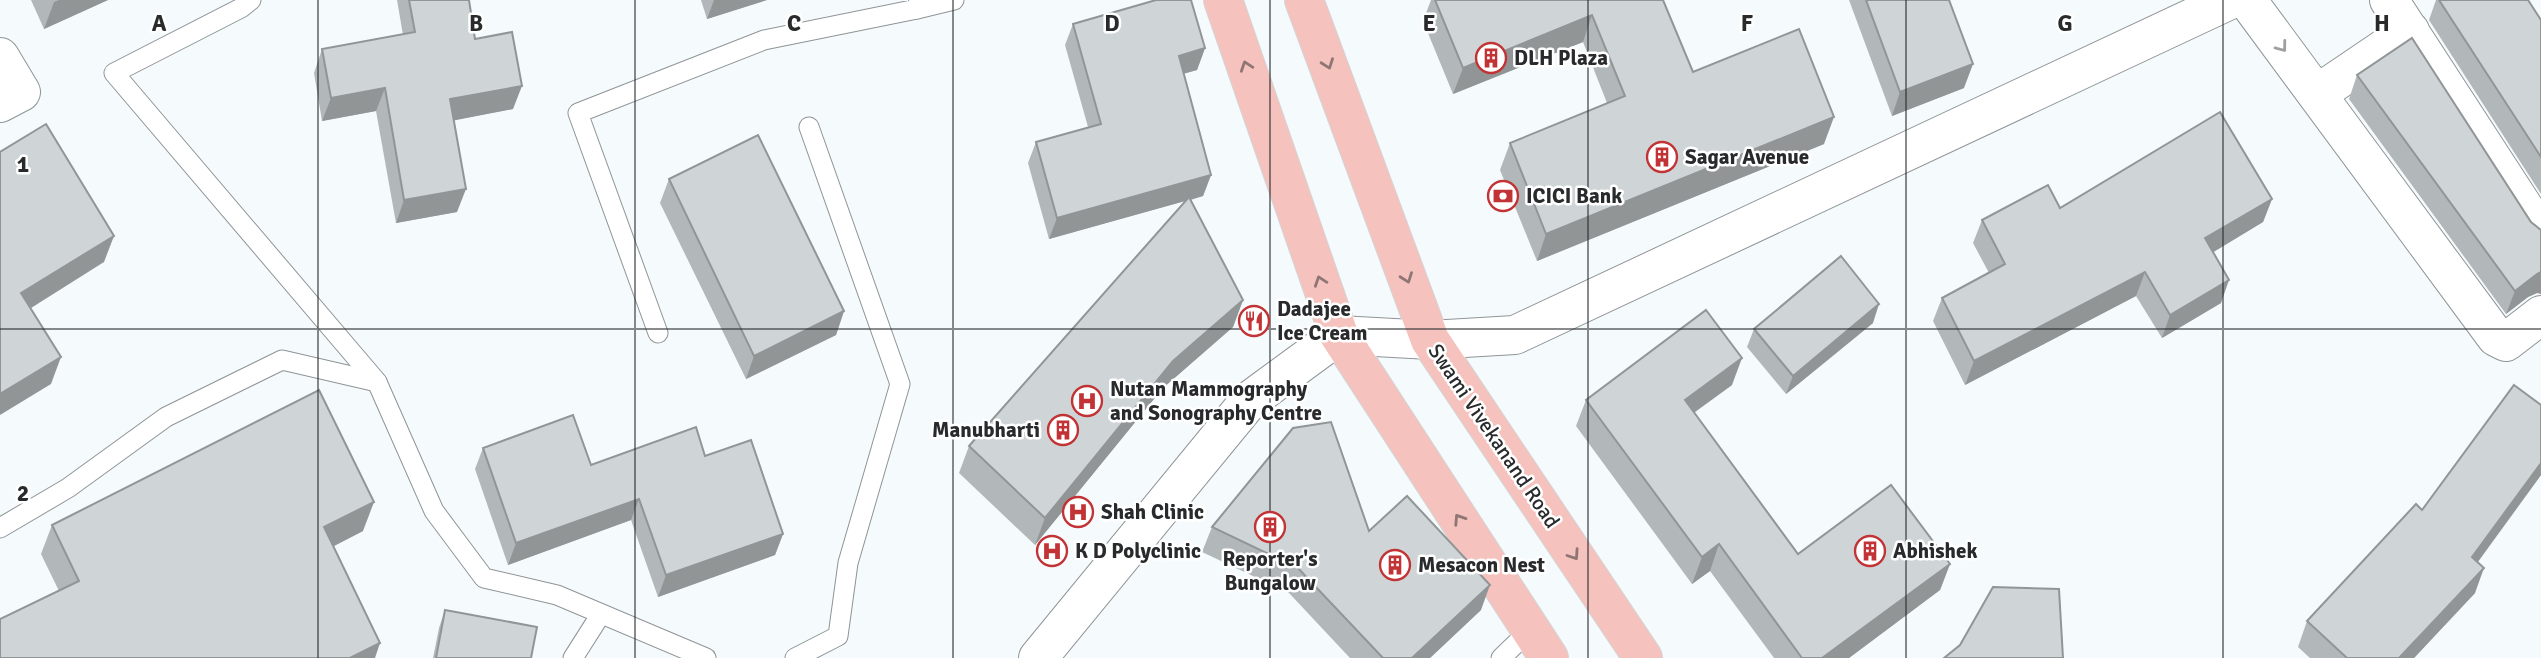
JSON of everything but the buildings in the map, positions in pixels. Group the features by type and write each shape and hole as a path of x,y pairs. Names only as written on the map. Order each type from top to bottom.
{"main road":[{"path":"1223,0 1339,335 1540,644"},
{"name":"Swami Vivekanand Road","path":"1304,0 1430,340 1643,658"}],"street":[{"path":"1038,658 1250,401 1339,335 1430,340 1515,335 2230,0"},
{"path":"2247,0 2496,337 2506,342 2541,314"},
{"path":"2317,94 2399,15 2541,234"},
{"path":"0,57 20,92 0,103"}],"lane":[{"path":"251,0 241,8 114,73 377,382 434,511 484,578 556,595 706,658"},
{"path":"657,333 578,113 764,40 918,5 954,0"},
{"path":"795,658 838,636 848,563 900,384 809,127"},
{"path":"0,528 68,488 166,417 282,360 377,382"},
{"path":"573,658 601,614"},
{"path":"1501,658 1540,644"}],"place":[{"name":"DLH Plaza","path":"1491,58"},
{"name":"Sagar Avenue","path":"1662,157"},
{"name":"ICICI Bank","path":"1503,196"},
{"name":"Dadajee Ice Cream","path":"1254,321"},
{"name":"Nutan Mammography and Sonography Centre","path":"1087,401"},
{"name":"Manubharti","path":"1063,430"},
{"name":"Shah Clinic","path":"1078,512"},
{"name":"Reporter's Bungalow","path":"1270,527"},
{"name":"K D Polyclinic","path":"1052,551"},
{"name":"Abhishek","path":"1870,551"},
{"name":"Mesacon Nest","path":"1395,565"}]}
